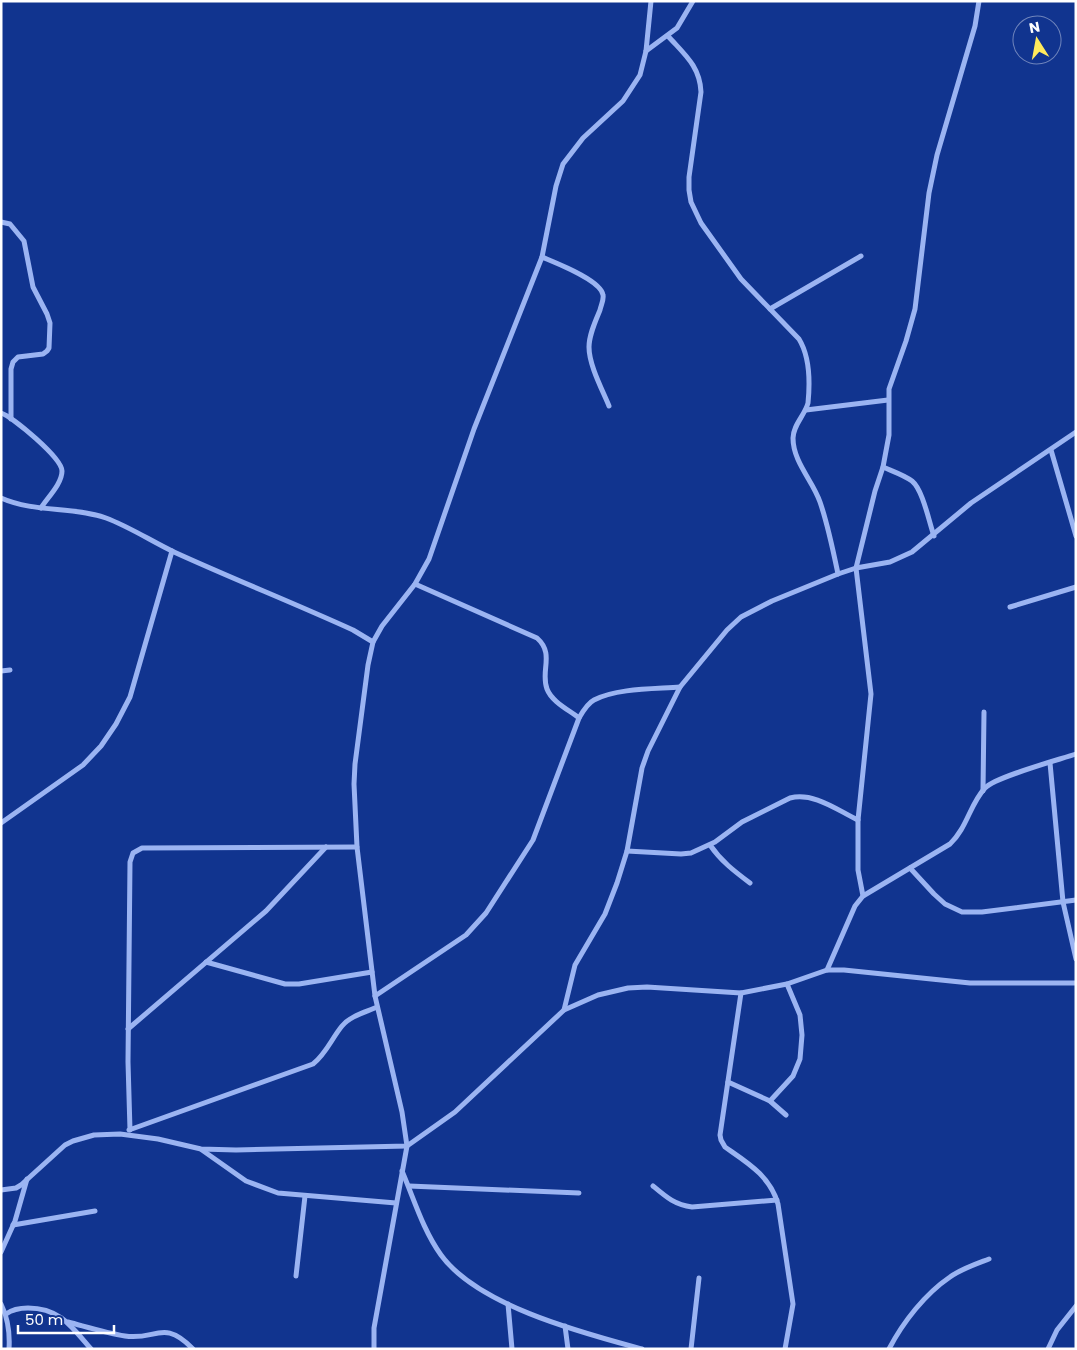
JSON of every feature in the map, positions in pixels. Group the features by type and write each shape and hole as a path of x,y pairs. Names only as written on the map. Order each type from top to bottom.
{"street":[{"path":"374,1349 374,1328 407,1146 402,1112 374,996 357,847 355,764 368,665 373,642 382,626 415,584 429,559 474,429 542,256 556,186 563,164 583,138 624,101 640,75 646,51 651,1"},
{"path":"646,51 677,28 693,1"},
{"path":"863,896 858,870 858,820 870,676 856,568 875,491 883,467 889,435 888,400 892,377 906,341 915,308 930,193 937,155 975,26 979,1"},
{"path":"668,36 690,60 699,74 701,83 689,177 691,202 700,223 741,279 799,340 807,357 809,397 806,410 796,425 792,437 794,449 801,466 820,501 838,574"},
{"path":"1,222 10,224 24,241 33,287 50,323 49,348 47,351 43,354 18,357 13,362 11,369 11,419"},
{"path":"542,256 592,281 600,287 603,301 589,339 589,349 609,406"},
{"path":"770,309 861,256"},
{"path":"806,410 888,400"},
{"path":"1,413 11,419 50,452 60,465 62,472 59,480 41,508"},
{"path":"564,1010 575,965 605,914 617,882 627,851 642,768 648,751 680,687 727,630 741,617 772,600 838,574 856,568 890,562 912,552 934,536 970,504 1076,432"},
{"path":"1051,450 1074,522 1076,536"},
{"path":"883,467 908,478 915,484 934,536"},
{"path":"1,498 14,504 104,517 172,551 353,630 373,642"},
{"path":"1,823 82,765 101,746 116,724 130,698 172,551"},
{"path":"415,584 536,638 544,645 547,689 553,698 579,718"},
{"path":"1010,606 1076,587"},
{"path":"1,671 10,670"},
{"path":"374,996 466,935 486,913 533,840 544,816 579,718 593,700 624,692 680,687"},
{"path":"982,791 984,712"},
{"path":"827,970 854,906 863,896 941,851 958,836 986,786 1076,754"},
{"path":"1050,763 1062,902 1076,959"},
{"path":"627,851 691,853 710,845 742,822 790,798 798,796 815,799 858,820"},
{"path":"710,845 722,861 750,883"},
{"path":"128,1029 266,911 326,847"},
{"path":"130,1130 128,1029 130,862 133,853 142,848 357,847"},
{"path":"910,868 945,904 962,912 982,912 1076,900"},
{"path":"206,962 285,984 299,984 372,972"},
{"path":"1,1190 16,1188 57,1152 73,1141 94,1135 120,1134 158,1139 201,1149 236,1150 407,1146 455,1112 564,1010 598,996 628,988 646,986 741,993 787,984 827,970 844,970 970,983 1076,983"},
{"path":"770,1100 793,1076 800,1059 801,1020 787,984"},
{"path":"741,993 721,1140 725,1147 766,1179 777,1200 793,1304 784,1349"},
{"path":"120,1134 314,1064 320,1059 343,1024 377,1007"},
{"path":"728,1082 770,1100 786,1115"},
{"path":"201,1149 246,1181 278,1193 396,1202"},
{"path":"402,1171 428,1232 441,1255 457,1273 479,1289 508,1304 595,1337 642,1349"},
{"path":"1,1252 13,1225 28,1179"},
{"path":"408,1186 579,1193"},
{"path":"653,1186 671,1201 692,1207 777,1200"},
{"path":"296,1276 305,1196"},
{"path":"13,1225 96,1211"},
{"path":"889,1349 914,1311 940,1285 958,1272 989,1259"},
{"path":"691,1349 699,1278"},
{"path":"1,1304 6,1314 10,1338 9,1349"},
{"path":"508,1304 512,1349"},
{"path":"1048,1349 1057,1330 1076,1306"},
{"path":"6,1314 18,1308 50,1310 68,1322 91,1349"},
{"path":"68,1322 136,1337 168,1331 175,1334 193,1349"},
{"path":"565,1326 568,1349"}]}
